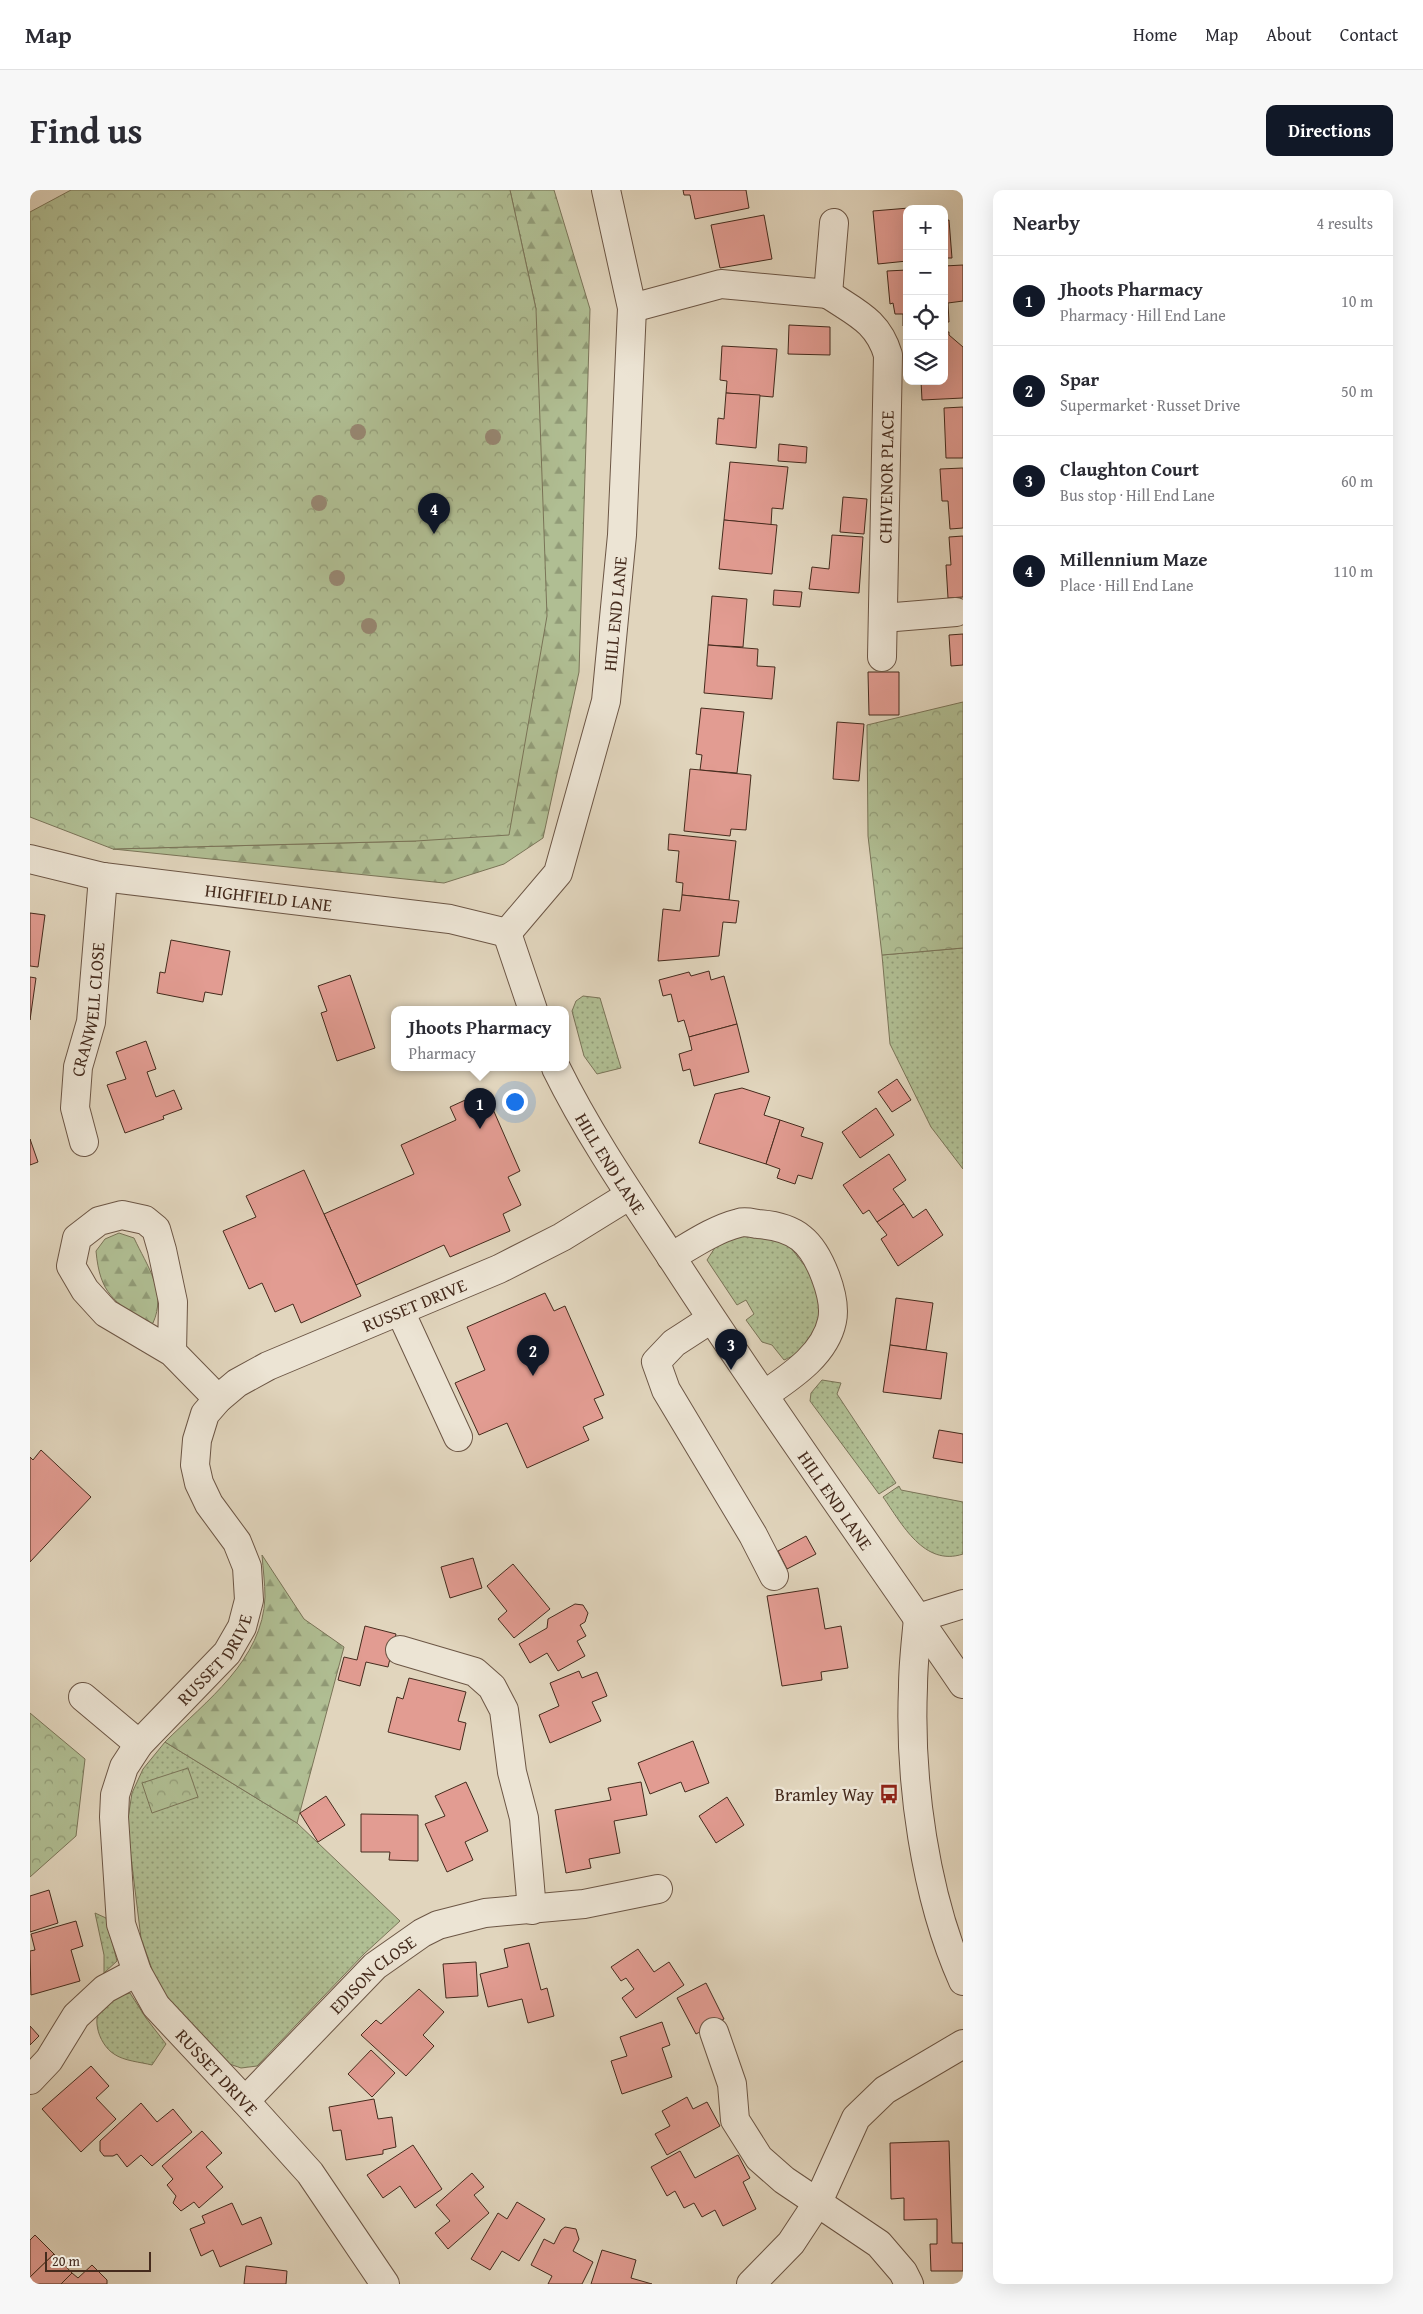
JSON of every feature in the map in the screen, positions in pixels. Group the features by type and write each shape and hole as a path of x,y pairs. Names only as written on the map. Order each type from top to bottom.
{"street":[{"name":"HILL END LANE","path":"507,933 558,873 606,701 622,535 632,308 606,190"},
{"path":"828,294 834,222"},
{"name":"CHIVENOR PLACE","path":"632,308 721,284 828,294 871,323 883,337 888,355 882,657"},
{"path":"883,618 956,612"},
{"name":"HIGHFIELD LANE","path":"30,859 103,877 450,918 507,933"},
{"name":"CRANWELL CLOSE","path":"84,1142 75,1108 78,1067 91,1022 103,877"},
{"path":"507,933 532,1006"},
{"name":"HILL END LANE","path":"558,1071 571,1098 630,1195 711,1319 963,1684"},
{"name":"RUSSET DRIVE","path":"385,2284 310,2173 246,2101 156,2006 136,1972 121,1924 114,1817 115,1795 124,1768 139,1744 227,1653 242,1627 249,1600 246,1567 237,1542 209,1504 199,1483 195,1464 197,1440 205,1414 218,1399 237,1383 268,1366 499,1269 554,1241 630,1195"},
{"path":"172,1352 173,1302 156,1229 145,1220 122,1214 99,1221 77,1238 71,1266 85,1290 106,1313 172,1352 218,1399"},
{"path":"671,1257 701,1239 741,1222 772,1225 801,1238 820,1264 833,1296 832,1322 819,1350 794,1374 764,1395"},
{"path":"400,1311 458,1437"},
{"path":"711,1319 674,1342 656,1362 666,1390 753,1535 774,1576"},
{"path":"963,1604 918,1618 912,1687 914,1771 930,1883 957,1950 963,1981"},
{"path":"400,1650 475,1672 492,1686 504,1710 512,1772 524,1818 532,1910"},
{"path":"83,1697 139,1744"},
{"name":"EDISON CLOSE","path":"246,2101 375,1966 401,1946 438,1925 485,1912 532,1910 584,1904 658,1889"},
{"path":"30,2080 49,2060 76,2016 105,1989 136,1972"},
{"path":"714,2032 732,2084 735,2120 759,2158 784,2180 879,2244 903,2272 909,2284"},
{"path":"751,2284 791,2243 818,2202 856,2118 885,2090 963,2044"}],"green space":[{"path":"71,190 510,190 536,309 547,616 509,835 416,841 113,849 30,817 30,212"},
{"path":"510,190 554,190 590,309 579,672 543,838 504,864 444,883 113,849 416,841 536,309"},
{"path":"963,702 963,948 882,955 868,836 867,725"},
{"path":"963,948 963,1169 931,1127 890,1044 882,955"},
{"path":"583,996 600,998 621,1068 597,1074 584,1056 572,1011 576,1001"},
{"path":"119,1233 134,1238 154,1279 158,1301 153,1323 147,1325 117,1302 105,1287 101,1278 96,1251 105,1239"},
{"path":"744,1235 761,1237 789,1246 808,1270 817,1291 820,1314 814,1336 802,1351 784,1360 772,1345 762,1342 746,1320 754,1314 746,1300 737,1305 707,1260 718,1243"},
{"path":"822,1380 841,1383 837,1394 896,1483 879,1494 810,1401 811,1393"},
{"path":"899,1486 901,1490 963,1502 963,1554 949,1556 937,1554 926,1549 906,1530 883,1497"},
{"path":"262,1555 304,1619 344,1647 297,1823 165,1742 230,1678 254,1640 262,1620 265,1597"},
{"path":"30,1713 85,1759 76,1836 30,1877"},
{"path":"165,1742 297,1823 400,1921 364,1954 257,2066 241,2068 221,2061 171,2005 154,1975 141,1938 127,1825 132,1793 143,1769"},
{"path":"188,1768 198,1797 152,1813 142,1783"},
{"path":"95,1913 106,1918 117,1961 104,1973 104,1955"},
{"path":"130,1993 166,2044 152,2065 127,2060 114,2054 104,2043 97,2028 98,2013 102,2006 113,1998"}],"building":[{"path":"683,190 746,190 749,208 695,219 690,195 684,195"},
{"path":"903,208 903,261 878,264 873,211"},
{"path":"764,215 772,259 720,268 711,225"},
{"path":"949,220 952,258 948,258"},
{"path":"963,265 963,301 948,303 948,266"},
{"path":"903,270 903,314 895,314 893,303 890,304 887,271"},
{"path":"789,325 830,327 830,355 788,354"},
{"path":"949,332 949,335 963,347 963,398 922,400 921,385 948,385"},
{"path":"722,346 777,349 773,397 726,393 727,381 720,380"},
{"path":"726,393 760,395 756,448 716,444 718,418 724,419"},
{"path":"963,407 963,458 946,458 944,408"},
{"path":"779,444 807,447 806,463 778,461"},
{"path":"730,462 788,467 783,509 772,508 771,525 724,520"},
{"path":"963,468 963,528 950,529 948,501 942,501 940,469"},
{"path":"843,497 867,499 864,534 840,532"},
{"path":"724,520 777,525 772,574 719,569"},
{"path":"832,535 863,537 859,593 809,589 812,567 829,569"},
{"path":"963,536 963,597 948,598 946,565 951,565 949,537"},
{"path":"774,590 802,592 800,607 773,605"},
{"path":"712,596 747,599 743,647 708,645"},
{"path":"963,634 963,665 951,666 949,635"},
{"path":"708,645 758,649 757,666 775,667 772,699 704,693"},
{"path":"868,672 899,672 899,715 869,715"},
{"path":"701,708 744,712 737,773 700,770 702,755 696,754"},
{"path":"837,722 864,724 859,781 833,779"},
{"path":"690,769 751,775 746,830 731,829 730,836 684,831"},
{"path":"669,834 736,841 729,900 682,895 683,883 676,882 679,851 668,850"},
{"path":"682,895 739,901 736,923 723,922 719,956 658,961 663,909 680,911"},
{"path":"30,913 45,915 38,967 30,966"},
{"path":"171,940 230,951 222,995 205,992 203,1002 157,993 160,972 165,973"},
{"path":"709,971 711,980 724,976 737,1024 689,1037 684,1020 678,1022 671,994 663,996 659,980 689,972 691,976"},
{"path":"350,975 375,1048 337,1061 321,1013 327,1011 318,986"},
{"path":"30,977 36,978 30,1020"},
{"path":"737,1024 749,1072 694,1086 690,1069 683,1071 679,1054 692,1050 689,1037"},
{"path":"146,1041 156,1069 147,1072 156,1097 174,1090 182,1109 163,1116 164,1119 125,1133 107,1085 126,1079 116,1052"},
{"path":"897,1079 911,1100 892,1112 878,1092"},
{"path":"742,1088 770,1097 764,1115 780,1120 766,1164 699,1143 715,1094"},
{"path":"485,1091 520,1171 508,1177 521,1205 503,1214 510,1231 450,1257 444,1245 356,1285 324,1214 414,1174 401,1145 456,1120 450,1107"},
{"path":"876,1108 894,1135 860,1158 842,1132"},
{"path":"780,1120 804,1128 801,1136 823,1143 812,1179 798,1175 795,1184 777,1178 780,1169 766,1164"},
{"path":"30,1139 38,1162 30,1165"},
{"path":"889,1154 906,1180 893,1189 904,1204 877,1222 869,1210 863,1214 843,1185"},
{"path":"304,1170 361,1296 301,1323 293,1304 275,1312 262,1283 249,1289 223,1231 256,1217 246,1196"},
{"path":"904,1204 913,1218 926,1209 943,1235 898,1266 881,1239 887,1235 877,1222"},
{"path":"545,1293 554,1311 565,1306 604,1395 594,1399 603,1418 583,1427 589,1440 527,1468 507,1423 479,1435 455,1383 485,1370 467,1327"},
{"path":"896,1298 933,1303 926,1350 890,1345"},
{"path":"890,1345 947,1353 941,1399 883,1392"},
{"path":"939,1430 963,1434 963,1463 933,1458"},
{"path":"41,1450 91,1497 30,1562 30,1457 33,1460"},
{"path":"806,1536 816,1554 787,1569 778,1551"},
{"path":"473,1558 482,1588 450,1598 441,1567"},
{"path":"513,1564 550,1609 514,1638 498,1619 507,1611 487,1586"},
{"path":"818,1588 825,1629 841,1626 848,1668 821,1672 822,1680 782,1686 767,1596"},
{"path":"575,1604 583,1605 588,1613 585,1622 580,1625 586,1636 577,1641 585,1656 558,1671 547,1653 530,1663 519,1644 547,1628 548,1619"},
{"path":"365,1626 396,1634 388,1667 366,1662 360,1686 338,1680 344,1657 357,1660"},
{"path":"579,1671 582,1678 597,1672 607,1696 592,1702 601,1721 550,1743 539,1715 559,1706 550,1683"},
{"path":"409,1678 466,1692 458,1721 466,1723 460,1750 388,1732 397,1697 403,1699"},
{"path":"693,1741 709,1783 685,1792 681,1782 650,1794 638,1763"},
{"path":"466,1782 488,1831 465,1842 473,1860 447,1872 425,1824 445,1816 435,1796"},
{"path":"641,1782 647,1815 614,1821 620,1853 589,1859 591,1868 566,1873 555,1810 611,1800 608,1788"},
{"path":"326,1796 345,1825 318,1842 300,1813"},
{"path":"727,1797 744,1825 716,1843 699,1816"},
{"path":"361,1814 418,1815 418,1861 389,1860 390,1852 361,1852"},
{"path":"49,1890 58,1923 30,1932 30,1896"},
{"path":"76,1921 83,1946 71,1950 80,1981 31,1995 30,1951 35,1950 31,1934"},
{"path":"529,1943 541,1990 547,1988 554,2016 528,2023 522,1999 488,2007 480,1974 508,1967 504,1949"},
{"path":"638,1949 654,1972 669,1962 684,1985 636,2018 622,1998 634,1989 626,1978 621,1981 611,1967"},
{"path":"476,1962 478,1996 446,1998 443,1964"},
{"path":"706,1983 724,2019 696,2034 677,1998"},
{"path":"419,1989 444,2012 423,2035 434,2046 406,2076 361,2035 376,2020 381,2024"},
{"path":"662,2022 670,2045 662,2048 672,2077 622,2094 611,2061 627,2056 620,2037"},
{"path":"30,2026 39,2036 30,2045"},
{"path":"371,2050 395,2073 372,2097 348,2074"},
{"path":"91,2066 109,2086 96,2098 116,2119 81,2152 42,2109"},
{"path":"687,2097 693,2109 707,2102 720,2126 667,2155 655,2134 670,2126 662,2111"},
{"path":"374,2099 378,2119 392,2117 396,2147 383,2150 383,2154 346,2160 341,2130 333,2131 329,2107"},
{"path":"141,2103 157,2122 173,2109 192,2132 152,2166 141,2155 127,2167 117,2154 104,2156 100,2151 100,2141"},
{"path":"202,2131 222,2153 206,2167 223,2187 199,2208 194,2202 181,2211 173,2203 176,2196 167,2185 173,2179 162,2166"},
{"path":"949,2141 952,2243 963,2243 963,2271 931,2271 930,2244 937,2244 937,2219 904,2220 904,2198 891,2199 890,2143"},
{"path":"413,2145 442,2189 415,2208 400,2186 383,2198 367,2175"},
{"path":"680,2151 695,2178 738,2155 750,2178 743,2182 756,2209 723,2226 715,2210 702,2217 694,2203 684,2208 675,2191 667,2196 651,2167"},
{"path":"472,2173 484,2187 474,2195 489,2213 448,2249 435,2233 450,2221 436,2205"},
{"path":"517,2202 545,2219 519,2261 502,2251 490,2270 471,2259 498,2213 507,2219"},
{"path":"232,2203 242,2225 261,2217 272,2244 220,2267 213,2250 201,2256 190,2229 205,2223 202,2216"},
{"path":"565,2227 576,2229 579,2239 573,2251 593,2262 582,2284 548,2284 552,2276 531,2265 544,2239 554,2244 561,2230"},
{"path":"35,2235 54,2254 30,2277 30,2240"},
{"path":"602,2250 636,2260 631,2278 652,2284 591,2284"},
{"path":"54,2254 72,2273 61,2284 30,2284 30,2277"},
{"path":"92,2265 107,2280 107,2284 61,2284 72,2273 78,2278"},
{"path":"246,2266 287,2271 286,2284 244,2284"}],"place":[{"name":"Millennium Maze","path":"434,534"},
{"name":"Jhoots Pharmacy","path":"480,1129"},
{"name":"Claughton Court","path":"731,1370"},
{"name":"Spar","path":"533,1376"},
{"name":"Bramley Way","path":"889,1794"}]}
